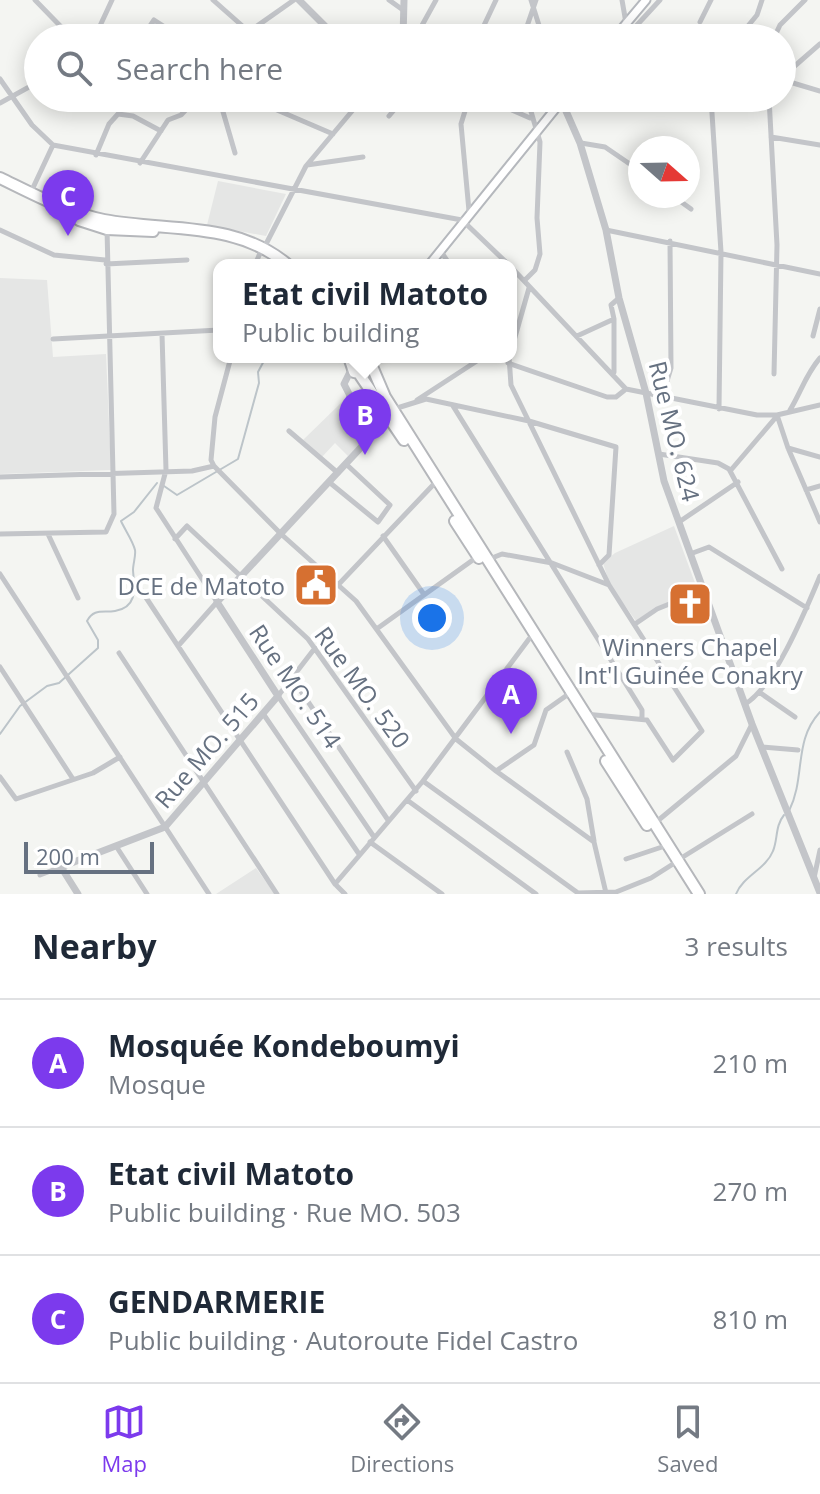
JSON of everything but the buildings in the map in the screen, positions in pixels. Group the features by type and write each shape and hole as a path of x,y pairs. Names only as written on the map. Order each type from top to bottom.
{"highway":[{"path":"0,178 84,215 221,233 277,259"},
{"path":"0,186 107,229 196,234 262,251 271,259"},
{"path":"351,363 390,411 662,847 699,894"},
{"path":"372,363 390,411 433,485 482,558 529,639 584,714 654,824 692,894"}],"main road":[{"path":"626,23 646,0"},
{"path":"433,259 553,112"}],"street":[{"path":"35,0 58,24"},
{"path":"101,24 112,0"},
{"path":"213,0 240,24"},
{"path":"257,24 297,0 322,24"},
{"path":"389,0 403,10"},
{"path":"403,24 404,0"},
{"path":"423,24 436,0"},
{"path":"485,24 496,0"},
{"path":"622,0 626,23"},
{"path":"638,24 660,0"},
{"path":"700,22 711,0"},
{"path":"750,24 757,15 762,0"},
{"path":"781,24 805,0"},
{"path":"527,24 533,2"},
{"path":"533,2 539,24"},
{"path":"796,65 820,44"},
{"path":"0,79 32,125 53,145 462,220 503,259"},
{"path":"796,84 820,91"},
{"path":"0,103 24,90"},
{"path":"140,163 168,120 184,112"},
{"path":"223,112 235,153"},
{"path":"282,112 333,134"},
{"path":"258,259 306,166 351,112"},
{"path":"389,116 392,112"},
{"path":"465,112 461,124 469,211"},
{"path":"516,112 531,119"},
{"path":"525,280 535,270 540,254 537,218 540,142 530,112"},
{"name":"Rue MO. 624","path":"568,112 606,230 619,298 678,522 786,813 820,893"},
{"path":"712,112 721,252 719,409"},
{"path":"770,112 777,245 774,264 774,374"},
{"path":"96,155 109,124 118,114 133,116 161,131"},
{"path":"771,137 820,145"},
{"path":"580,143 605,147 628,163"},
{"path":"31,192 53,145"},
{"path":"306,166 363,157"},
{"path":"0,534 106,532 114,514 107,229"},
{"path":"0,230 54,255 106,262 187,260"},
{"path":"606,230 820,274"},
{"path":"662,397 671,368 670,241"},
{"path":"439,249 446,259"},
{"path":"517,273 626,389 719,409 777,415 820,405"},
{"path":"517,329 530,287"},
{"path":"614,373 611,305 619,298"},
{"path":"813,336 820,309"},
{"path":"577,336 614,319"},
{"path":"53,339 213,330"},
{"name":"Rue MO. 514","path":"162,334 166,470 156,508 372,840 442,894"},
{"path":"790,410 802,392 808,371 820,358"},
{"path":"517,362 607,397 616,397 626,389"},
{"path":"229,363 215,417 217,470 338,585 378,628 456,739 594,842"},
{"path":"178,646 338,473 368,436 365,423 344,384 351,363"},
{"path":"390,411 416,400 474,363"},
{"path":"453,406 642,710 642,719 673,760 702,731 609,585 511,385 509,363"},
{"path":"416,400 426,399 529,421 616,447 609,555 591,576"},
{"path":"777,415 820,522"},
{"path":"731,470 777,415"},
{"path":"289,431 338,473"},
{"path":"788,448 820,457"},
{"path":"658,454 718,463 731,470 782,569"},
{"path":"329,482 378,522 390,505 346,464"},
{"path":"0,477 217,470"},
{"path":"678,522 738,482"},
{"path":"338,585 433,485"},
{"path":"806,490 820,486"},
{"name":"Rue MO. 520","path":"175,539 187,526 315,648 416,791"},
{"path":"48,534 78,598"},
{"path":"383,536 423,593"},
{"path":"690,554 709,547 807,608"},
{"path":"378,628 423,593 482,558 502,554 552,563 609,585"},
{"path":"0,575 209,894"},
{"path":"745,704 759,692 807,608 820,578"},
{"path":"141,590 240,743 335,884 345,894"},
{"path":"635,624 657,609 704,590"},
{"path":"335,884 416,791 529,639"},
{"name":"Rue MO. 515","path":"61,867 165,827 264,715 315,648"},
{"path":"119,653 277,894"},
{"path":"0,667 73,779"},
{"path":"292,678 388,820"},
{"path":"759,692 795,717"},
{"path":"496,771 538,741 538,727 546,710 568,694"},
{"path":"584,714 642,719"},
{"path":"264,715 359,854"},
{"path":"654,824 736,756 752,724"},
{"path":"761,747 798,750"},
{"path":"567,752 587,799 594,842 608,893"},
{"path":"0,777 16,799 73,779 120,757"},
{"path":"423,781 578,893 608,893 651,878 752,814"},
{"path":"407,800 536,894"},
{"path":"116,846 147,894"},
{"path":"626,859 662,847"},
{"path":"813,879 820,850"},
{"path":"40,875 61,867 78,894"}],"shaded area":[{"path":"218,181 286,194 266,236 207,225"},
{"path":"0,278 47,280 53,357 106,354 111,470 0,474"},
{"path":"344,400 364,439 348,456 335,443 322,457 303,440"},
{"path":"674,526 698,591 654,608 636,621 610,585 603,563 615,553"},
{"path":"256,868 275,894 216,894"}],"waterway":[{"path":"164,486 177,495 238,459 263,363"},
{"path":"0,734 20,706 47,686 59,683 98,648 98,640 87,621 90,617 96,613 123,609 132,600 135,550 121,521 134,512 157,483"},
{"path":"789,811 806,735 820,712"},
{"path":"736,894 770,857 784,815"}],"place":[{"name":"GENDARMERIE","path":"68,236"},
{"name":"Etat civil Matoto","path":"365,455"},
{"name":"DCE de Matoto","path":"316,585"},
{"name":"Winners Chapel Int'l Guinée Conakry","path":"690,604"},
{"name":"Mosquée Kondeboumyi","path":"511,734"}]}
